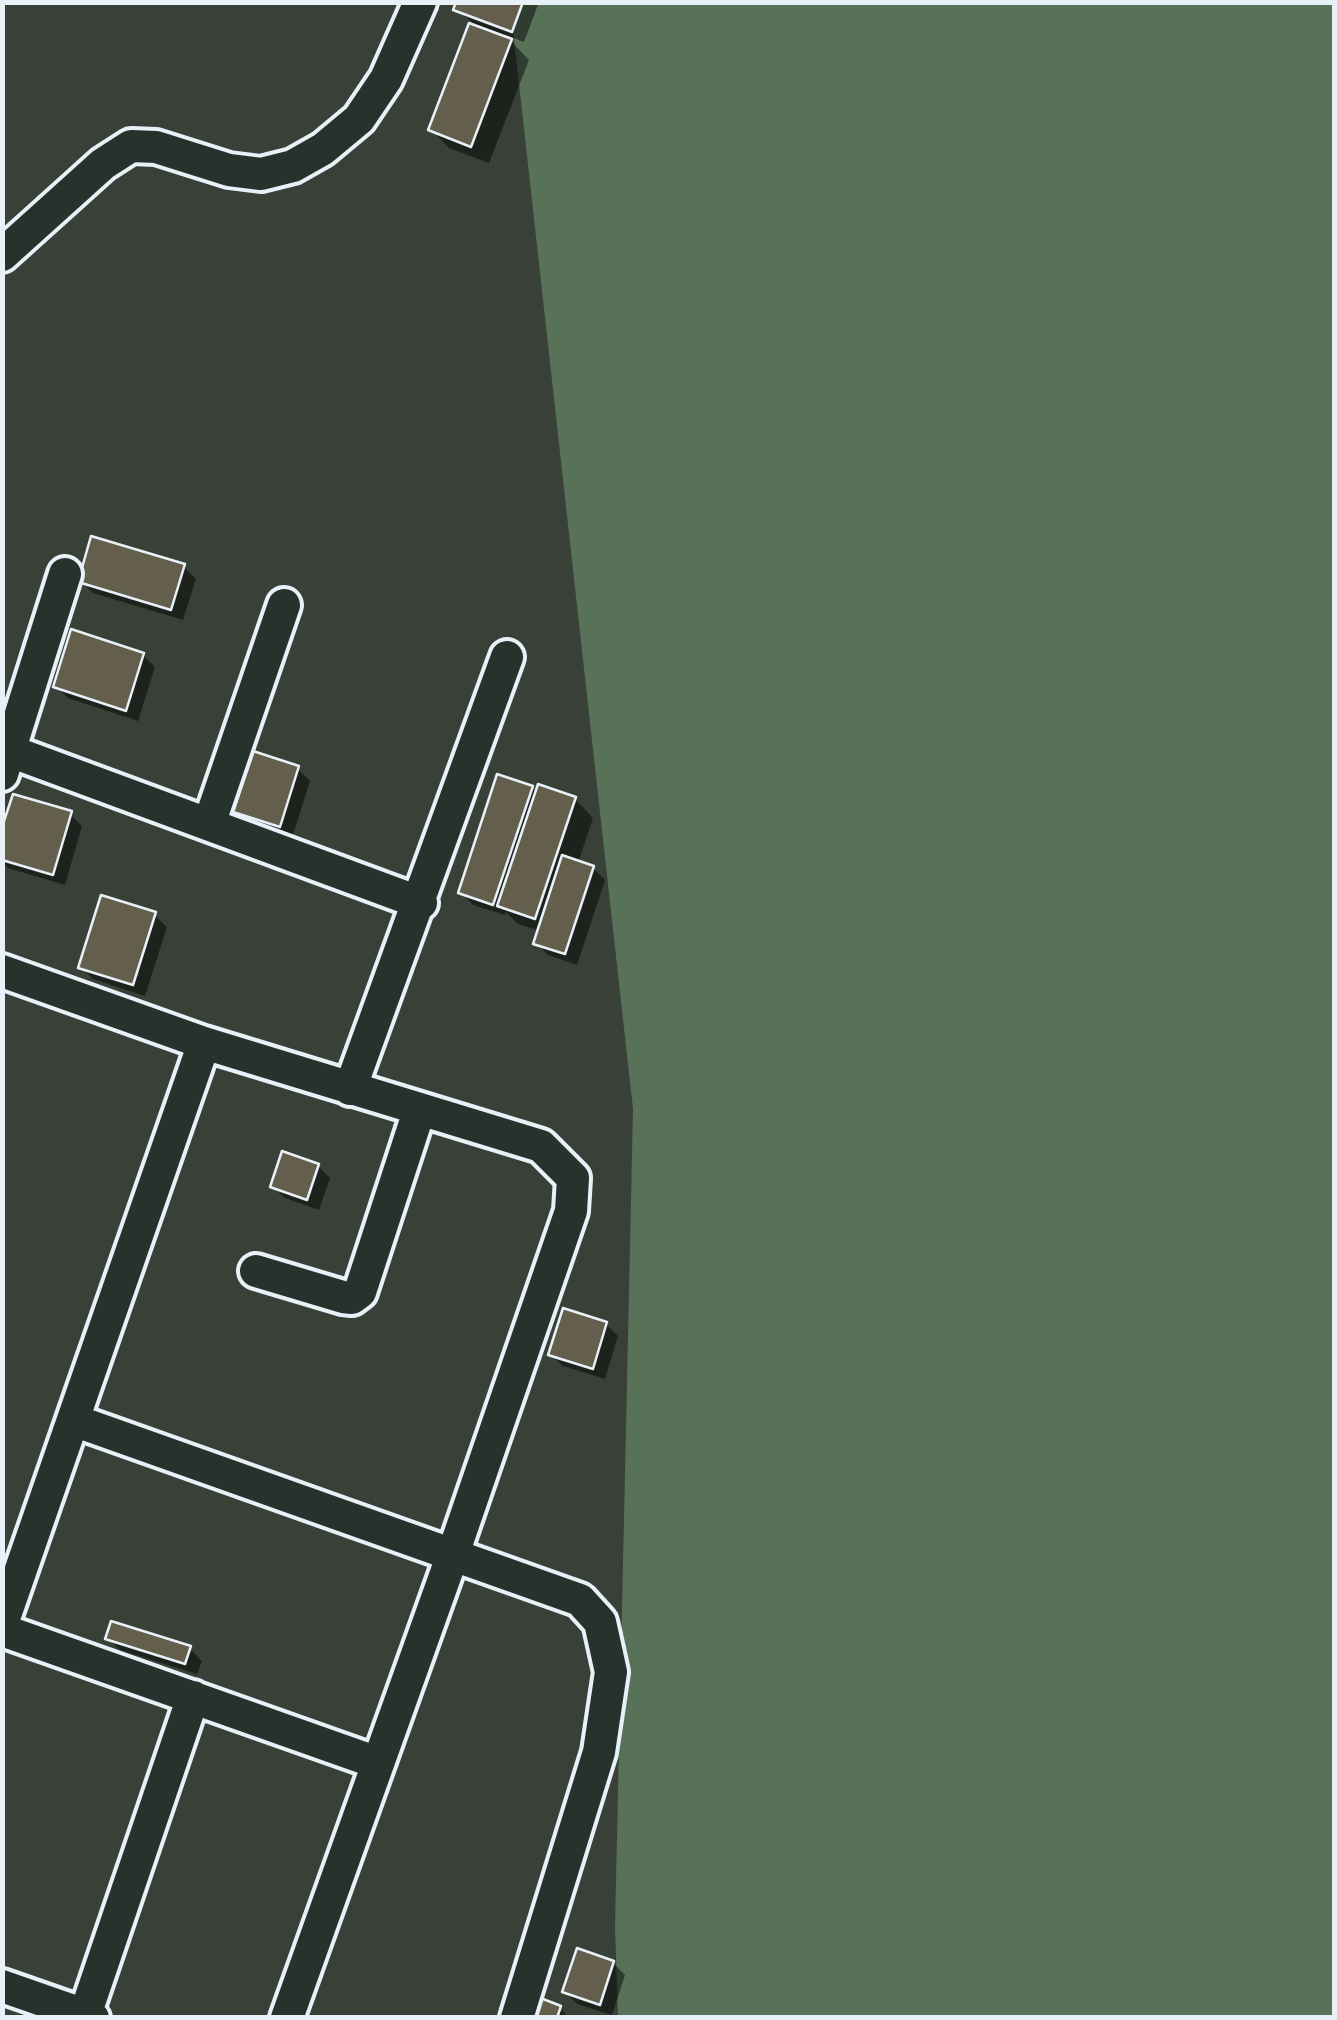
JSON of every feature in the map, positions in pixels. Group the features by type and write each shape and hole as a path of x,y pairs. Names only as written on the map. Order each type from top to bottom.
{"street":[{"path":"2,255 104,164 131,146 156,147 229,170 261,174 293,166 323,150 359,119 386,79 420,2"},
{"path":"65,574 6,762 208,824 420,903"},
{"path":"208,824 284,605"},
{"path":"350,1089 507,658"},
{"path":"2,971 204,1042 541,1146 573,1178 570,1211 287,2018"},
{"path":"204,1042 2,1627 378,1762"},
{"path":"256,1271 343,1298 360,1292 419,1111"},
{"path":"73,1420 580,1600 600,1622 611,1672 599,1752 517,2018"},
{"path":"2,1986 89,2016 193,1698"}],"green space":[{"path":"510,3 1334,3 1334,2017 618,2017 615,1927 633,1109"}],"building":[{"path":"456,2 523,2 512,32 453,10"},
{"path":"469,23 512,39 471,147 428,130"},
{"path":"91,536 185,564 171,610 78,582"},
{"path":"71,629 144,653 126,711 53,687"},
{"path":"253,751 299,766 280,827 233,812"},
{"path":"497,774 533,786 493,905 458,893"},
{"path":"538,784 576,797 535,919 497,906"},
{"path":"13,794 72,811 53,875 2,860 2,827"},
{"path":"562,855 594,866 565,954 533,944"},
{"path":"101,895 156,912 133,985 78,968"},
{"path":"282,1151 319,1164 307,1200 270,1187"},
{"path":"563,1308 607,1322 593,1369 548,1355"},
{"path":"111,1621 191,1646 185,1664 105,1639"},
{"path":"577,1948 614,1961 600,2005 562,1992"},
{"path":"538,1997 561,2006 557,2018 530,2018"}]}
